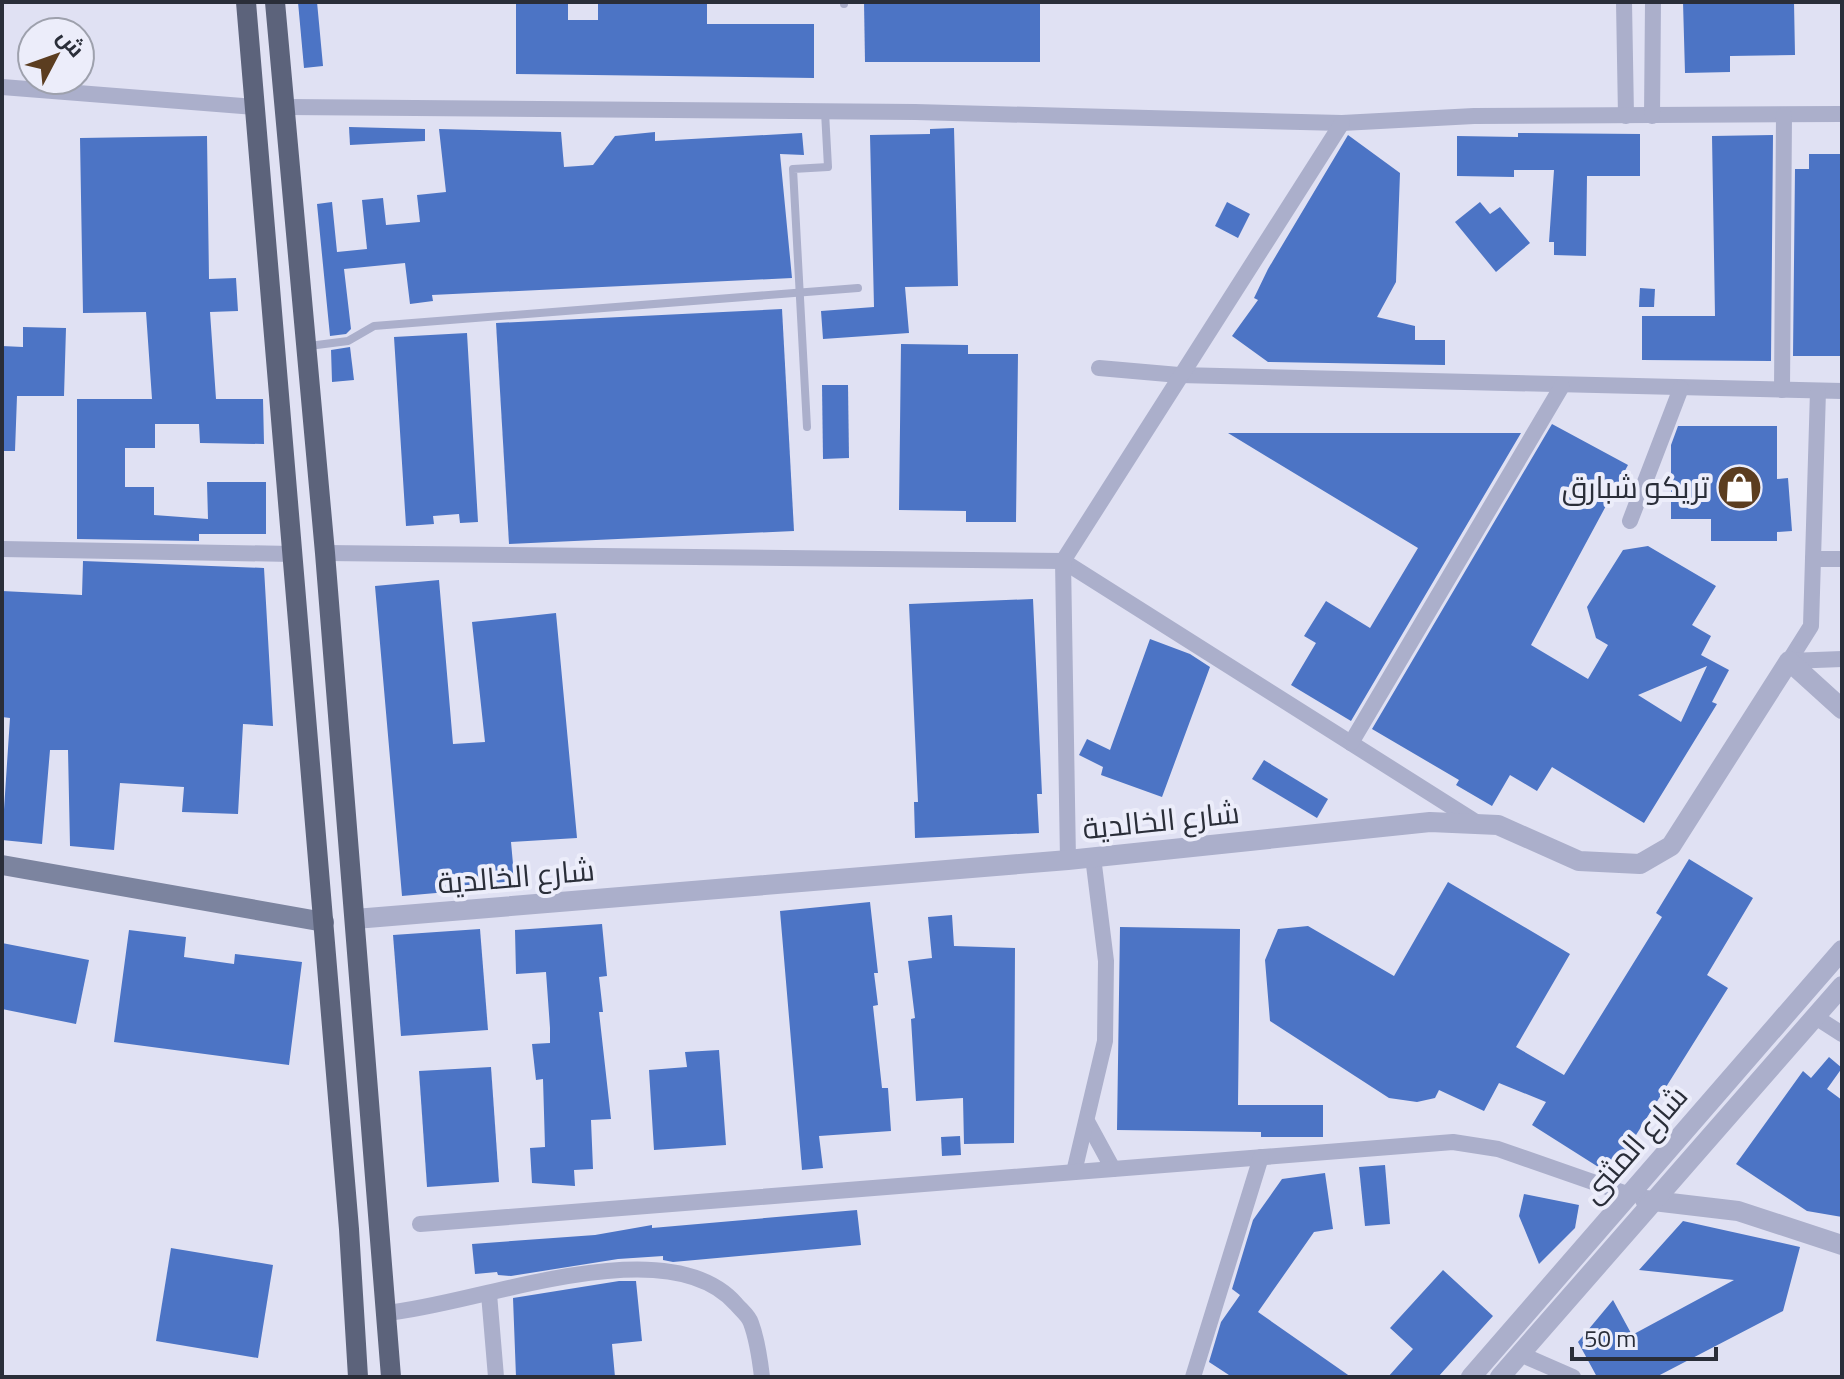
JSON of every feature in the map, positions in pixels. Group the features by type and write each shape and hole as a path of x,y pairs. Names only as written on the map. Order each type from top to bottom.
{"main road":[{"path":"246,2 324,922 358,1377"},
{"path":"275,2 287,107 325,553 391,1377"},
{"path":"2,865 324,922"}],"street":[{"path":"1624,2 1626,116"},
{"path":"1652,116 1653,2"},
{"path":"2,87 255,107"},
{"path":"287,107 825,112 1342,123 1474,116 1842,114"},
{"path":"1782,390 1784,115"},
{"path":"1068,860 1063,561 1342,123"},
{"path":"1099,368 1179,375 1842,391"},
{"path":"1351,743 1562,386"},
{"path":"1630,521 1681,388"},
{"path":"1789,661 1811,626 1818,391"},
{"path":"2,549 292,554"},
{"path":"325,553 1063,561 1480,824"},
{"path":"1813,559 1842,559"},
{"path":"1789,661 1842,659"},
{"path":"1789,661 1842,709"},
{"name":"شارع الخالدية","path":"355,919 1068,860 1430,822 1498,825 1579,861 1640,864 1671,846 1789,661"},
{"path":"1074,1172 1105,1041 1106,961 1093,857"},
{"name":"شارع المثنى","path":"1471,1377 1842,950"},
{"name":"شارع المثنى","path":"1500,1377 1842,986"},
{"path":"1814,1016 1842,1034"},
{"path":"1088,1123 1113,1169"},
{"path":"420,1224 1453,1142 1498,1149 1651,1202 1738,1211 1842,1245"},
{"path":"1193,1377 1261,1157"},
{"path":"386,1313 421,1310 521,1283 660,1268 706,1278 729,1296 751,1321 762,1377"},
{"path":"489,1294 496,1377"},
{"path":"1520,1354 1573,1377"}],"lane":[{"path":"807,427 793,169 828,167 825,112"},
{"path":"307,346 348,341 374,326 858,288"}],"building":[{"path":"298,2 317,2 323,66 304,68"},
{"path":"516,2 568,2 568,20 598,20 598,2 707,2 707,24 814,24 814,78 516,74"},
{"path":"864,2 1040,2 1040,62 865,62"},
{"path":"1683,2 1794,2 1795,55 1730,56 1730,72 1685,73"},
{"path":"349,127 425,129 425,141 350,145"},
{"path":"954,128 958,286 905,287 909,333 823,339 821,311 874,307 870,135 930,134 930,129"},
{"path":"439,129 561,132 564,167 593,165 615,136 655,132 655,141 802,133 804,155 780,154 792,278 432,295 433,301 410,304 405,263 344,269 351,329 346,334 330,336 317,204 332,202 337,252 367,249 362,200 383,198 386,225 420,222 417,195 446,192"},
{"path":"1518,133 1640,134 1640,176 1587,176 1586,256 1554,255 1554,242 1549,242 1554,170 1514,170 1514,177 1457,176 1457,136 1518,137"},
{"path":"1348,135 1400,173 1396,282 1377,317 1415,326 1415,340 1445,340 1445,365 1268,362 1232,336 1258,300 1254,298 1268,269"},
{"path":"1773,135 1771,361 1642,360 1642,316 1715,316 1712,136"},
{"path":"207,136 209,279 236,278 238,311 210,312 216,399 263,399 264,444 200,443 199,424 155,424 155,448 125,448 125,487 154,487 154,515 208,519 207,482 266,482 266,534 199,534 199,541 77,539 77,399 152,399 146,312 83,313 80,138"},
{"path":"1809,154 1842,154 1842,356 1793,356 1795,169 1809,169"},
{"path":"1227,202 1250,214 1238,238 1215,226"},
{"path":"1480,202 1490,214 1500,207 1530,243 1496,272 1455,222"},
{"path":"1640,288 1655,289 1654,307 1639,307"},
{"path":"782,309 794,531 509,544 496,323"},
{"path":"23,327 66,328 64,396 17,396 15,451 2,451 2,346 23,347"},
{"path":"467,333 478,522 460,523 459,514 433,516 434,524 406,526 394,337"},
{"path":"901,344 968,345 968,354 1018,354 1016,522 966,522 966,511 899,510"},
{"path":"350,347 354,380 332,382 331,350"},
{"path":"822,385 848,385 849,458 823,459"},
{"path":"1552,424 1628,465 1531,645 1588,679 1608,645 1596,638 1587,607 1623,550 1648,546 1716,586 1692,625 1711,636 1701,655 1729,670 1712,702 1717,704 1644,823 1552,767 1537,791 1510,775 1492,806 1456,785 1459,780 1372,729","holes":["1707,666 1681,722 1638,695"]},
{"path":"1678,426 1777,426 1777,479 1788,478 1792,531 1777,532 1777,541 1711,541 1711,519 1671,519 1671,445"},
{"path":"1228,433 1521,433 1351,721 1291,685 1316,643 1304,636 1326,601 1370,628 1418,548"},
{"path":"83,561 264,568 273,726 243,724 238,814 182,812 184,787 120,783 114,850 70,846 68,750 50,750 42,844 2,840 10,718 2,717 2,591 82,595"},
{"path":"439,580 453,744 485,742 472,622 556,613 577,838 511,842 515,886 402,896 375,586"},
{"path":"1033,599 1042,794 1037,794 1039,833 915,838 914,802 918,802 909,604"},
{"path":"1150,639 1190,654 1210,667 1162,797 1101,775 1103,767 1079,755 1087,739 1110,750"},
{"path":"1264,760 1328,799 1317,818 1252,779"},
{"path":"1689,859 1753,898 1707,975 1728,988 1611,1175 1532,1125 1546,1102 1499,1083 1484,1111 1439,1090 1435,1098 1417,1102 1389,1098 1270,1021 1265,960 1278,929 1308,926 1394,976 1448,882 1570,954 1516,1047 1564,1075 1662,917 1656,913"},
{"path":"870,902 878,973 874,973 878,1005 873,1006 882,1088 888,1088 891,1131 819,1136 823,1168 802,1170 780,911"},
{"path":"952,915 954,946 1015,948 1014,1143 964,1144 963,1098 916,1101 911,1019 915,1018 908,961 932,958 928,917"},
{"path":"602,924 607,976 599,977 603,1012 599,1012 611,1119 591,1120 593,1169 574,1170 575,1186 532,1183 530,1148 545,1147 543,1079 536,1080 532,1044 550,1043 550,1028 546,972 516,974 515,930"},
{"path":"1120,927 1240,929 1238,1105 1323,1105 1323,1137 1261,1137 1261,1132 1117,1130"},
{"path":"480,929 488,1030 401,1036 393,935"},
{"path":"129,930 186,937 184,957 234,964 235,954 302,962 289,1065 114,1042"},
{"path":"2,943 89,960 76,1024 2,1009"},
{"path":"719,1050 726,1145 654,1150 649,1070 687,1067 685,1052"},
{"path":"1829,1057 1842,1068 1827,1089 1842,1100 1842,1217 1807,1211 1736,1164 1803,1071 1811,1078"},
{"path":"491,1067 499,1182 427,1187 419,1071"},
{"path":"960,1136 961,1155 942,1156 941,1137"},
{"path":"1385,1165 1390,1224 1365,1226 1359,1167"},
{"path":"1325,1173 1333,1229 1314,1232 1258,1312 1351,1377 1232,1377 1209,1362 1221,1322 1240,1295 1232,1289 1253,1220 1282,1179"},
{"path":"1524,1194 1579,1205 1575,1228 1539,1264 1519,1216"},
{"path":"857,1210 861,1245 673,1262 663,1260 663,1256 618,1259 511,1276 498,1275 497,1272 475,1274 472,1244 595,1235 652,1225 652,1228"},
{"path":"1683,1221 1800,1247 1783,1311 1656,1377 1597,1377 1578,1342 1613,1300 1632,1335 1734,1280 1639,1270"},
{"path":"171,1248 273,1265 258,1358 156,1341"},
{"path":"1443,1270 1493,1316 1438,1377 1388,1377 1413,1349 1390,1328"},
{"path":"636,1281 642,1341 612,1344 615,1377 516,1377 513,1298"}],"place":[{"name":"تريكو شبارق","path":"1740,487"}]}
